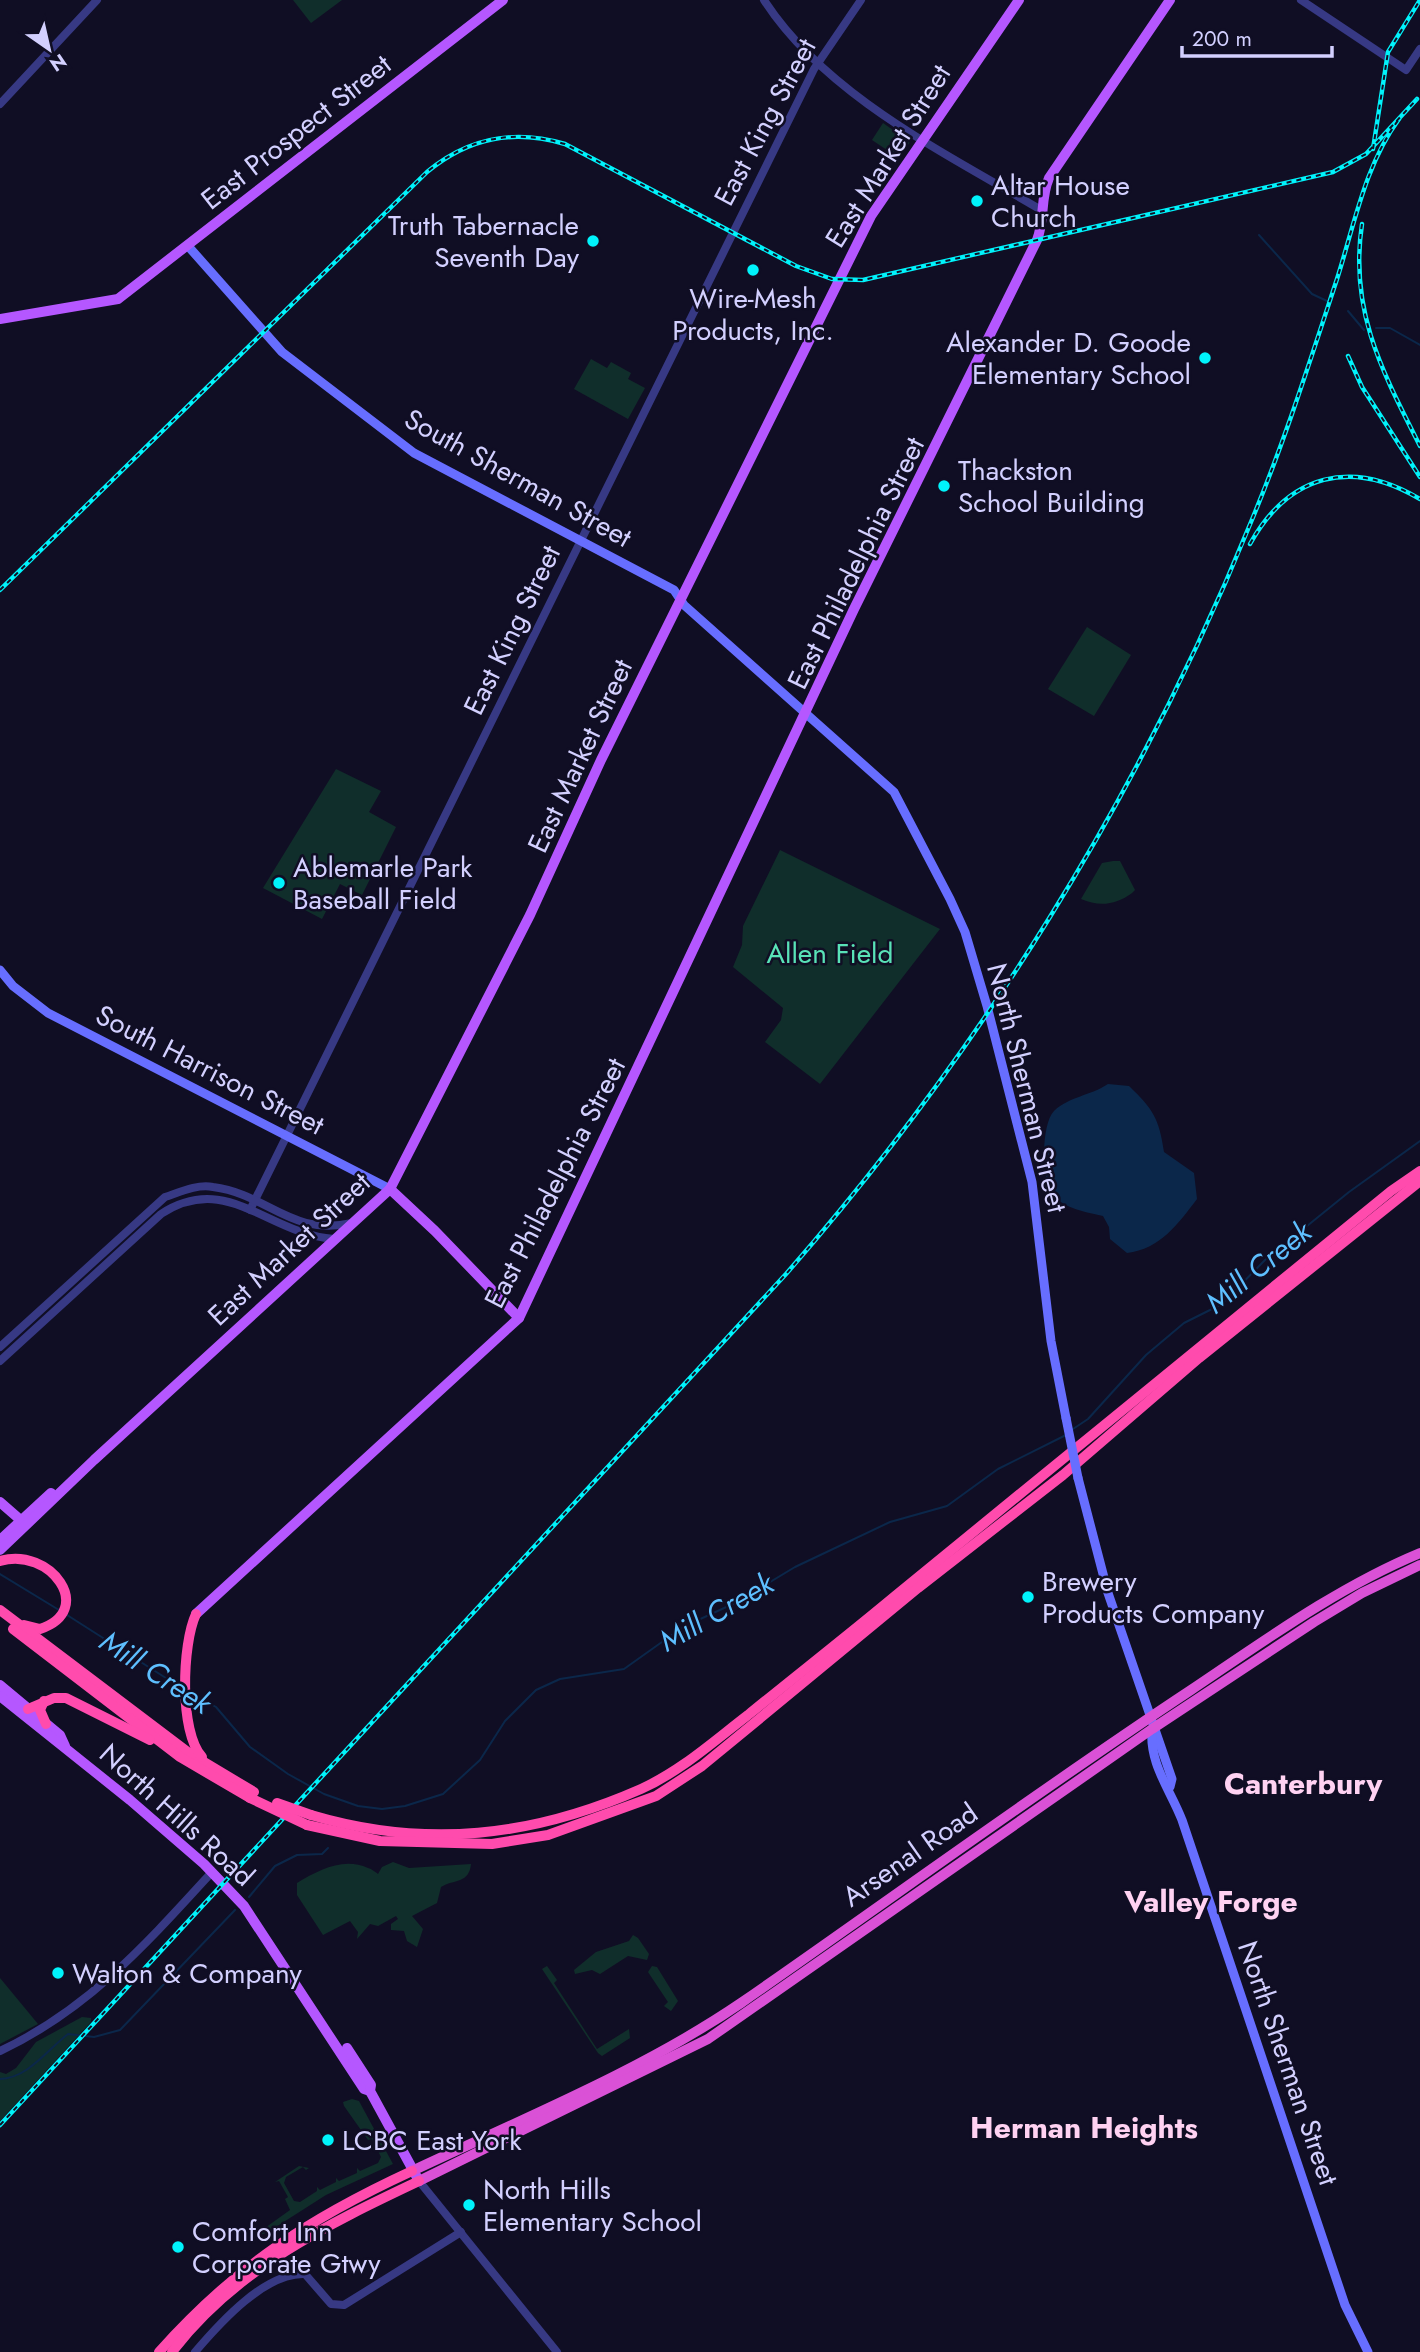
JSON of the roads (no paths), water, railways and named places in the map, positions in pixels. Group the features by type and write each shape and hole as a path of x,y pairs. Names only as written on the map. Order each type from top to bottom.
{"highway":[{"path":"309,1820 420,1835 477,1835 564,1819 642,1788 675,1771 840,1641 1358,1217 1420,1171"},
{"path":"28,1709 44,1701 60,1698 74,1701 252,1795 309,1820 380,1841 492,1844 548,1835 656,1796 702,1766 918,1588 1063,1475 1323,1257 1420,1181"},
{"name":"Arsenal Road","path":"412,2171 522,2120 700,2028 1149,1718 1326,1601 1420,1553"},
{"path":"0,1561 30,1559 49,1569 62,1585 65,1601 59,1619 40,1629 15,1621"},
{"name":"Arsenal Road","path":"419,2180 708,2039 1152,1729 1333,1610 1420,1565"},
{"path":"0,1610 252,1795"},
{"path":"196,1614 187,1637 186,1716 192,1744 214,1768"},
{"path":"0,1619 180,1756"},
{"path":"44,1701 40,1710 46,1724"},
{"path":"159,2352 221,2287 271,2248 306,2225 412,2171"},
{"path":"172,2352 209,2310 274,2258 336,2221 419,2180"}],"main road":[{"name":"East Prospect Street","path":"0,319 118,299 503,0"},
{"name":"East Market Street","path":"0,1550 24,1523 334,1239 394,1192 530,915 680,598 870,216 1019,0"},
{"name":"East Philadelphia Street","path":"196,1614 519,1318 807,714 818,698 943,442 943,432 1037,240 1049,178 1170,0"},
{"name":"South Sherman Street","path":"188,246 282,352 390,436 414,453 582,539 674,590 680,598"},
{"name":"North Sherman Street","path":"680,598 897,797 965,932 1032,1182 1050,1332 1078,1478 1098,1560 1152,1729 1161,1742 1172,1779 1170,1787 1345,2305 1368,2352"},
{"name":"South Harrison Street","path":"0,970 13,986 48,1013 394,1192"},
{"path":"394,1192 519,1318"},
{"path":"0,1503 24,1523"},
{"name":"East Market Street","path":"0,1540 24,1523"},
{"name":"North Hills Road","path":"0,1685 60,1735 65,1745 212,1872 255,1921 363,2089 370,2091 419,2180"},
{"name":"North Hills Road","path":"0,1696 55,1742 65,1745"}],"street":[{"path":"0,103 97,0"},
{"path":"764,0 818,63 838,82 921,139 1043,211"},
{"name":"East King Street","path":"250,1210 818,63 861,0"},
{"path":"1301,0 1406,70 1420,49"},
{"path":"0,1347 165,1197 211,1186 255,1201 306,1225 334,1227 352,1223"},
{"path":"0,1361 161,1214 177,1203 190,1199 218,1198 302,1235 334,1239"},
{"path":"0,2052 67,2014 116,1974 212,1872"},
{"name":"North Hills Road","path":"419,2180 557,2352"},
{"path":"195,2352 239,2305 293,2274 305,2274 331,2304 344,2305 461,2232"}],"water":[{"path":"1108,1084 1129,1086 1144,1101 1157,1122 1164,1152 1194,1173 1197,1199 1159,1241 1139,1251 1127,1253 1110,1239 1109,1227 1103,1216 1070,1207 1058,1200 1049,1188 1046,1178 1045,1140 1054,1111 1067,1102"}],"waterway":[{"path":"1259,235 1312,294 1327,301"},
{"path":"1348,311 1364,330"},
{"path":"1376,328 1390,328 1420,345"},
{"name":"Mill Creek","path":"1073,1429 1088,1419 1146,1355 1184,1323 1222,1304 1265,1260 1349,1192 1420,1141"},
{"name":"Mill Creek","path":"191,1693 216,1707 250,1747 288,1774 324,1794 358,1806 382,1809 405,1806 443,1794 480,1760 505,1721 536,1690 560,1679 624,1669 683,1627 735,1603 795,1567 890,1522 947,1506 998,1469 1066,1435"},
{"name":"Mill Creek","path":"0,1574 59,1610"},
{"name":"Mill Creek","path":"67,1615 180,1687"},
{"path":"249,1897 275,1866 297,1855 322,1854 328,1848"},
{"path":"0,2079 28,2069 68,2034 94,2037 120,2030 235,1910"}],"railway":[{"path":"1373,149 1388,52 1420,0"},
{"path":"0,590 427,172 443,160 476,144 510,137 546,139 565,144 796,266 832,279 863,280 1333,172 1366,154 1417,99"},
{"path":"0,2125 786,1274 857,1189 925,1101 989,1011 1050,918 1106,822 1159,724 1207,624 1286,432 1369,176 1377,156 1399,119"},
{"path":"1362,224 1360,284 1372,339 1393,392 1420,446"},
{"path":"1348,356 1362,387 1420,477"},
{"path":"1250,544 1266,520 1283,502 1303,488 1324,480 1346,477 1370,479 1394,486 1420,499"}],"place":[{"name":"Altar House Church","path":"977,201"},
{"name":"Truth Tabernacle Seventh Day","path":"593,241"},
{"name":"Wire-Mesh Products, Inc.","path":"753,270"},
{"name":"Alexander D. Goode Elementary School","path":"1205,358"},
{"name":"Thackston School Building","path":"944,486"},
{"name":"Ablemarle Park Baseball Field","path":"279,883"},
{"name":"Brewery Products Company","path":"1028,1597"},
{"name":"Walton & Company","path":"58,1973"},
{"name":"LCBC East York","path":"328,2140"},
{"name":"North Hills Elementary School","path":"469,2205"},
{"name":"Comfort Inn Corporate Gtwy","path":"178,2247"}],"district":[{"name":"Canterbury","path":"1303,1783"},
{"name":"Valley Forge","path":"1211,1901"},
{"name":"Herman Heights","path":"1084,2127"}],"park label":[{"name":"Allen Field","path":"830,953"}]}
